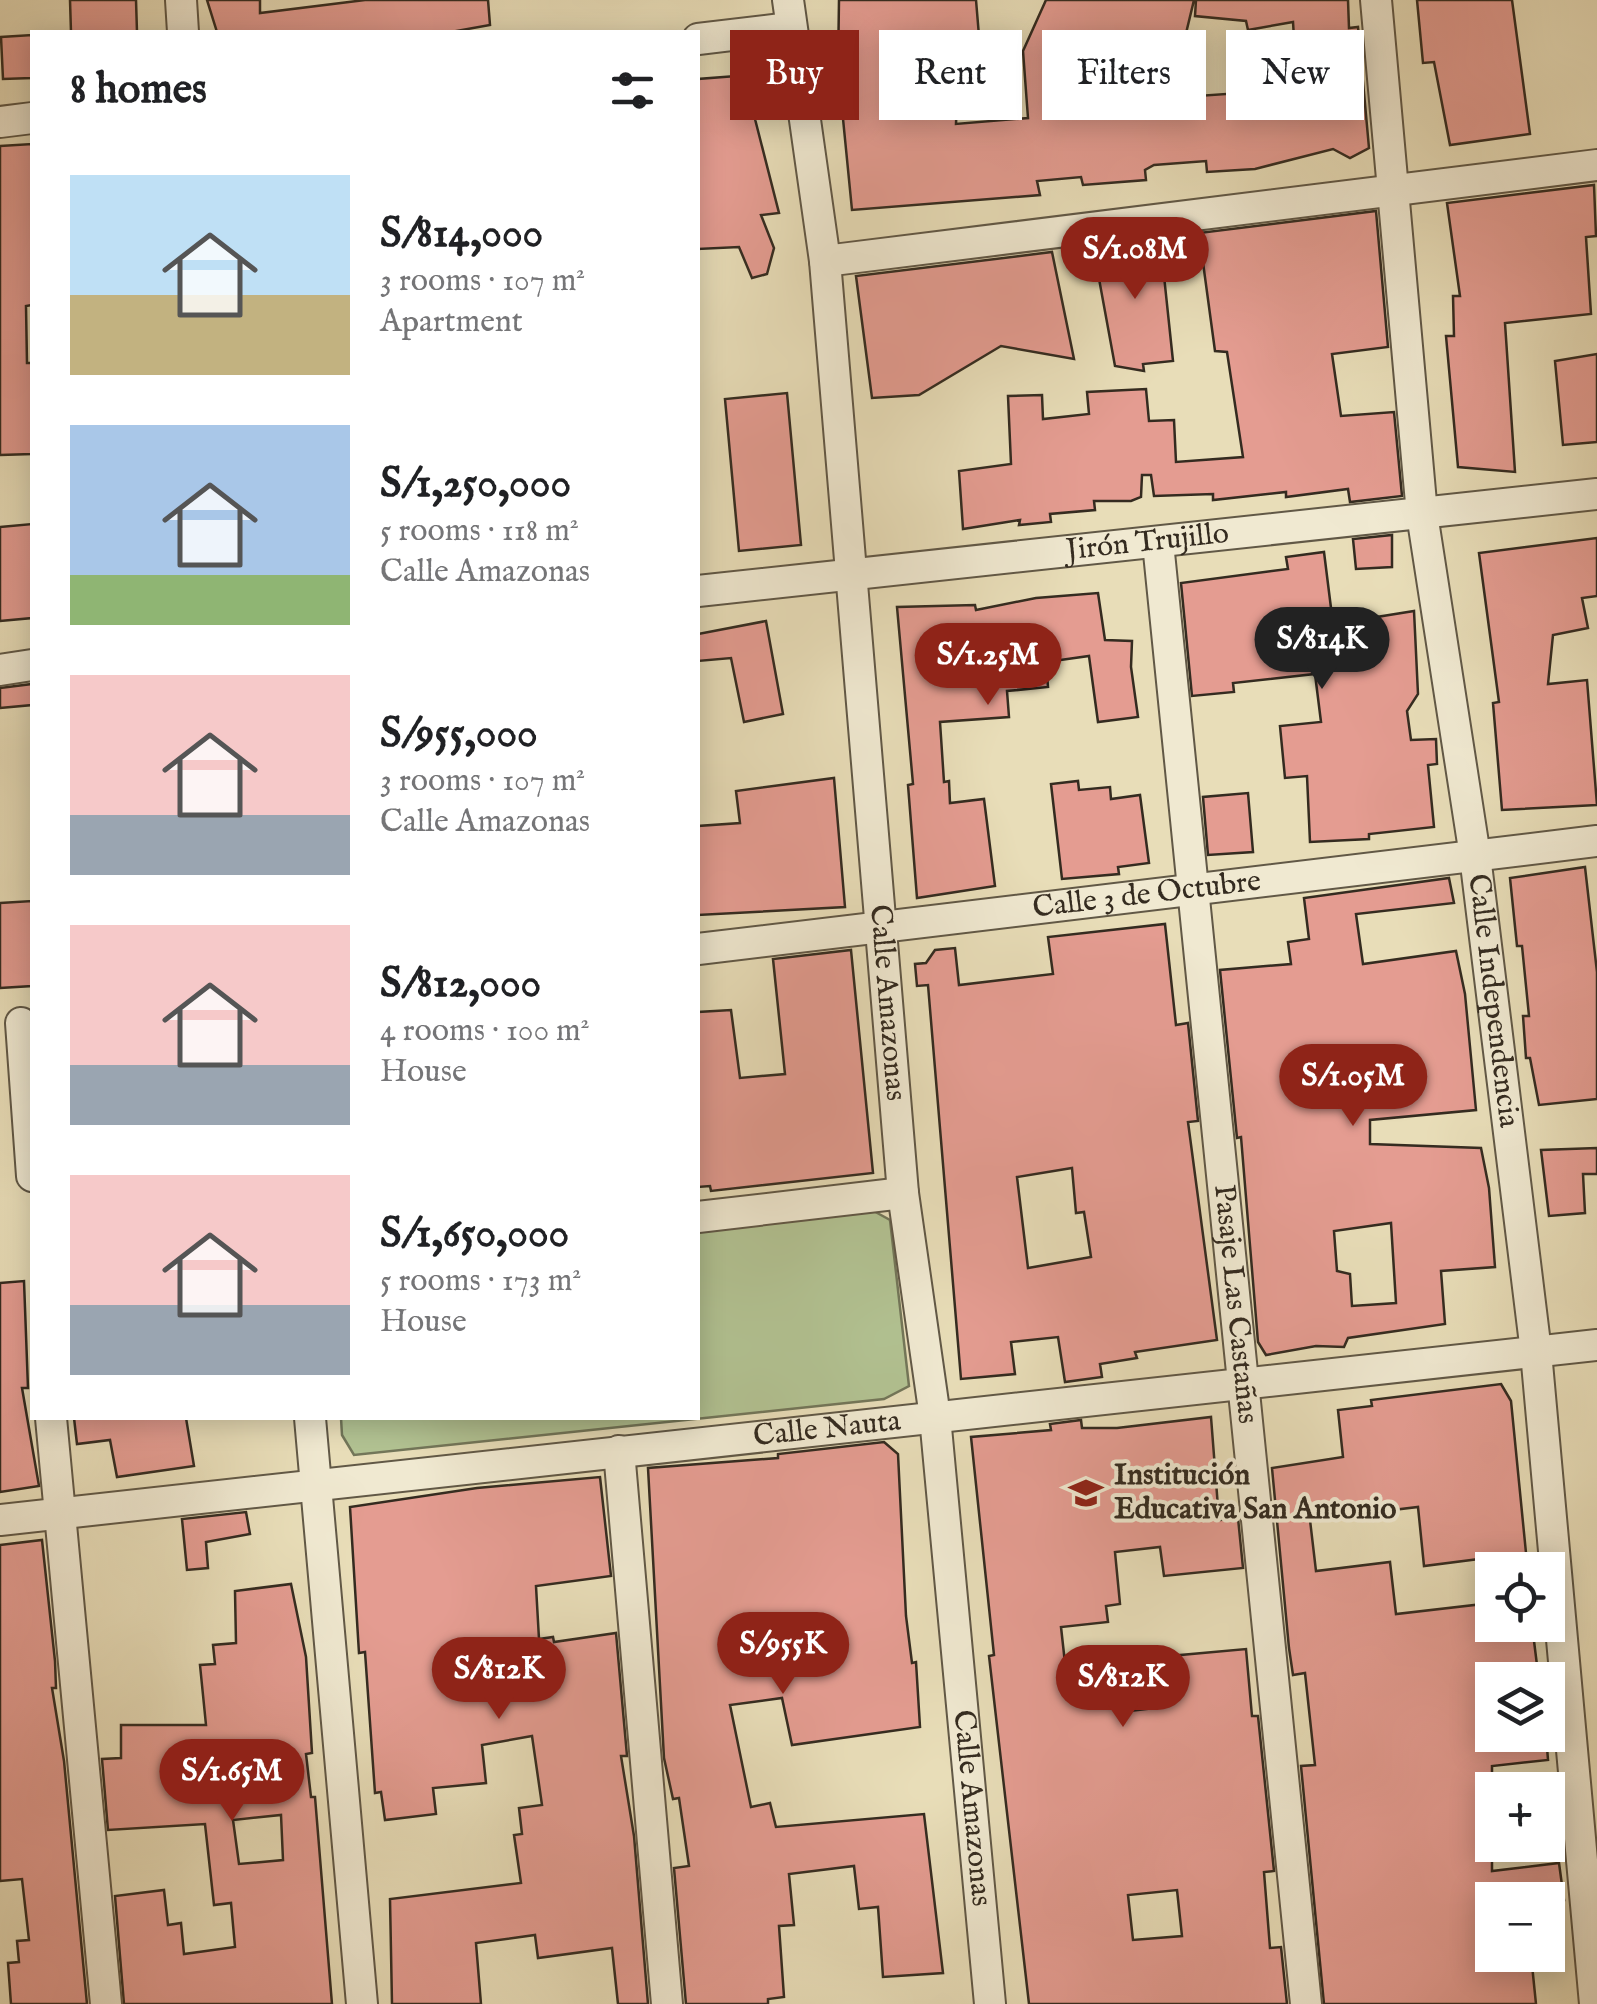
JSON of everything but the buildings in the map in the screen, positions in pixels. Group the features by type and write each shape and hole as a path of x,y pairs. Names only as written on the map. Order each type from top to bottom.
{"street":[{"path":"181,0 183,30"},
{"name":"Calle Independencia","path":"1376,0 1422,514 1475,856 1586,1774 1595,2004"},
{"path":"700,38 789,14"},
{"name":"Calle Amazonas","path":"789,14 825,262 903,1193 935,1416 990,2004"},
{"path":"0,122 30,118"},
{"path":"825,262 1597,165"},
{"name":"Jirón Trujillo","path":"700,591 1597,494"},
{"name":"Pasaje Las Castañas","path":"1158,543 1306,2004"},
{"path":"0,670 30,665"},
{"name":"Calle 3 de Octubre","path":"700,948 879,930 1597,840"},
{"path":"18,1023 30,1154"},
{"path":"700,1217 903,1193"},
{"name":"Calle Nauta","path":"0,1520 318,1482 1597,1345"},
{"path":"51,1420 106,2004"},
{"path":"310,1420 362,2004"},
{"path":"619,1451 667,2004"}],"green space":[{"path":"870,1209 890,1220 909,1386 884,1399 700,1418 700,1228"},
{"path":"341,1420 685,1420 354,1455 342,1435"}],"place":[{"name":"Institución Educativa San Antonio","path":"1086,1493"}]}
